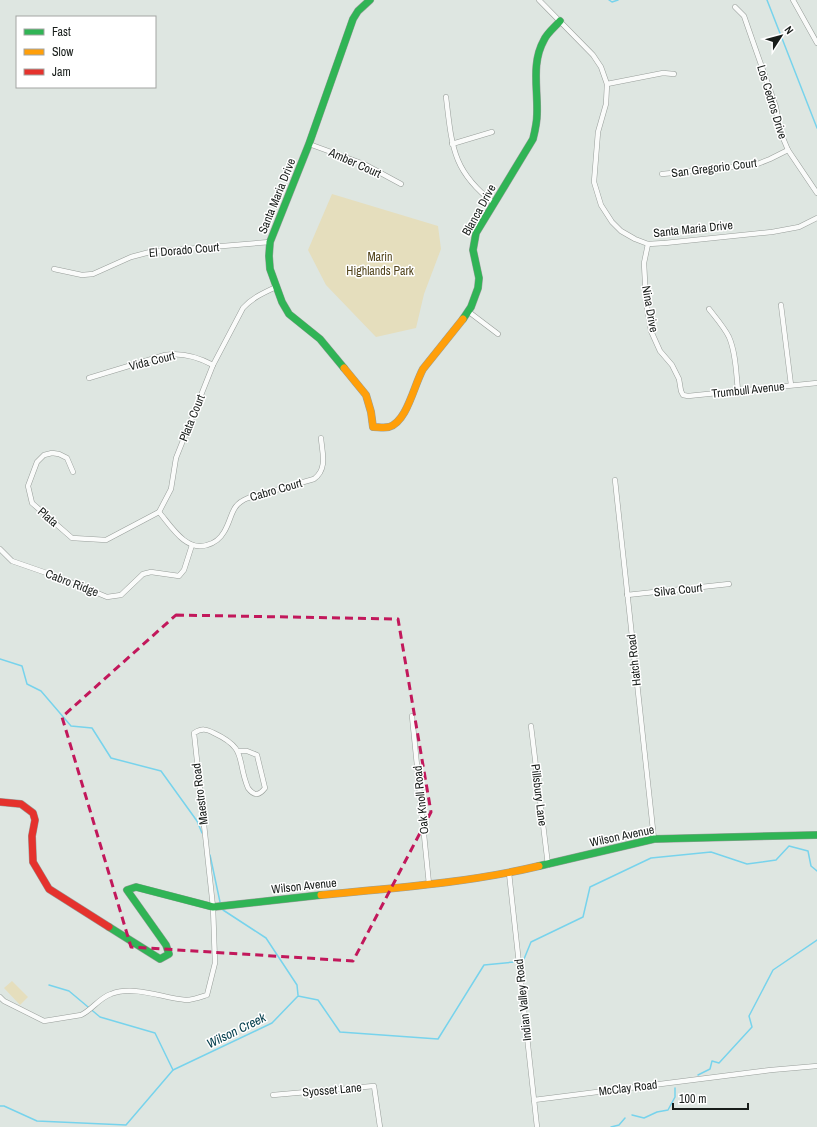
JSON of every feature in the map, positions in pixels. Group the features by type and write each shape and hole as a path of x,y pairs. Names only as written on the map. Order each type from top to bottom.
{"street":[{"name":"Santa Maria Drive","path":"370,0 358,11 353,19 309,144 270,242 269,256 270,270 276,287 289,314 320,339 366,395 371,412 373,427"},
{"name":"Santa Maria Drive","path":"539,0 586,46 598,60 608,84 606,104 598,132 594,182 604,210 612,222 621,231 648,244 680,242 772,232 800,227 817,218"},
{"path":"793,0 817,43"},
{"name":"Los Cedros Drive","path":"735,7 744,16 776,107 780,131 788,150 817,193"},
{"name":"Blanca Drive","path":"373,427 388,427 397,422 404,414 418,378 469,312 477,293 479,283 479,273 472,253 472,245 476,233 533,139 536,131 538,114 536,58 544,40 560,21"},
{"path":"608,84 663,73 674,74"},
{"path":"446,97 452,144 460,166 469,181 494,203"},
{"path":"452,144 492,132"},
{"name":"Amber Court","path":"309,144 364,164 401,184"},
{"name":"San Gregorio Court","path":"662,174 755,165 770,160 788,150"},
{"name":"El Dorado Court","path":"54,269 82,275 93,274 131,257 150,252 270,242"},
{"name":"Nina Drive","path":"648,244 644,263 646,301 651,330 660,351 672,365 679,379 681,391"},
{"name":"Plata Court","path":"159,512 172,489 176,458 213,365 243,308 249,301 276,287"},
{"path":"781,305 791,385"},
{"path":"709,309 723,326 730,339 738,390"},
{"path":"469,312 498,334"},
{"name":"Vida Court","path":"90,378 165,355 174,354 188,355 204,360 213,365"},
{"name":"Trumbull Avenue","path":"681,391 684,395 688,396 817,382"},
{"name":"Cabro Court","path":"192,545 203,547 220,539 225,531 235,506 242,500 318,477 323,468 321,438"},
{"name":"Plata","path":"73,472 66,458 60,454 52,453 44,455 37,462 28,486 32,504 72,538 106,540 159,512"},
{"name":"Hatch Road","path":"615,480 654,839"},
{"path":"159,512 182,539 192,545"},
{"name":"Cabro Ridge","path":"0,550 12,561 61,578 107,597 121,595 143,574 151,572 179,576 184,570 192,545"},
{"name":"Silva Court","path":"627,596 729,584"},
{"name":"Oak Knoll Road","path":"412,716 429,884"},
{"name":"Pillsbury Lane","path":"531,726 548,865"},
{"name":"Maestro Road","path":"213,907 194,733 203,729 209,730 231,742 238,751 248,788 252,793 256,794 262,792 265,788 257,755 247,751 238,751"},
{"name":"Wilson Avenue","path":"0,802 21,804 33,813 35,820 32,836 33,862 49,889 160,959 169,954 166,945 127,890 136,888 213,907 429,884 509,873 654,839 817,835"},
{"name":"Indian Valley Road","path":"509,873 537,1127"},
{"path":"0,997 4,1002 44,1021 81,1015 110,994 127,990 188,1000 207,995 215,963 213,907"},
{"name":"McClay Road","path":"534,1100 771,1070 817,1066"},
{"name":"Syosset Lane","path":"273,1095 374,1086 380,1127"}],"highlighted area":[{"path":"176,615 398,619 431,812 353,961 131,947 62,717"}],"green space":[{"name":"Marin Highlands Park","path":"332,194 438,226 441,249 424,294 416,328 376,337 326,285 308,250"},
{"path":"12,981 28,997 20,1005 4,988"}],"waterway":[{"path":"609,0 612,2 618,0"},
{"path":"767,0 817,128"},
{"path":"0,659 22,666 27,684 41,691 71,726 92,728 111,758 161,771 197,821 202,833"},
{"name":"Wilson Creek","path":"524,959 531,942 583,917 590,887 651,858 711,852 747,864 776,860 789,846 808,851 811,866 817,871"},
{"path":"210,855 220,902"},
{"path":"223,910 266,938 297,985 298,995"},
{"path":"698,1075 710,1069 712,1061 719,1063 752,1027 749,1016 773,970 817,940"},
{"name":"Wilson Creek","path":"0,1106 4,1106 37,1121 126,1125 173,1070 272,1023 298,996 318,1000 340,1032 438,1039 484,965 514,962"},
{"path":"49,985 69,991 100,1017 155,1033 173,1070"},
{"path":"632,1115 644,1118 657,1112 668,1110 675,1097 675,1088"},
{"path":"611,1127 619,1125 625,1118"}],"traffic: fast":[{"path":"344,368 320,339 289,314 282,302 270,269 269,256 270,242 309,144 353,19 358,11 370,0"},
{"path":"463,319 471,307 478,288 479,278 473,250 476,233 533,139 537,117 536,67 540,49 545,37 560,21"},
{"path":"539,866 654,839 817,835"},
{"path":"109,927 160,959 169,954 166,945 127,890 136,887 213,907 321,895"}],"traffic: slow":[{"path":"344,368 366,395 371,412 373,427 389,427 401,418 423,369 463,319"},
{"path":"321,895 458,881 539,866"}],"traffic: jam":[{"path":"0,802 21,804 33,813 35,820 32,836 33,862 49,889 109,927"}]}
